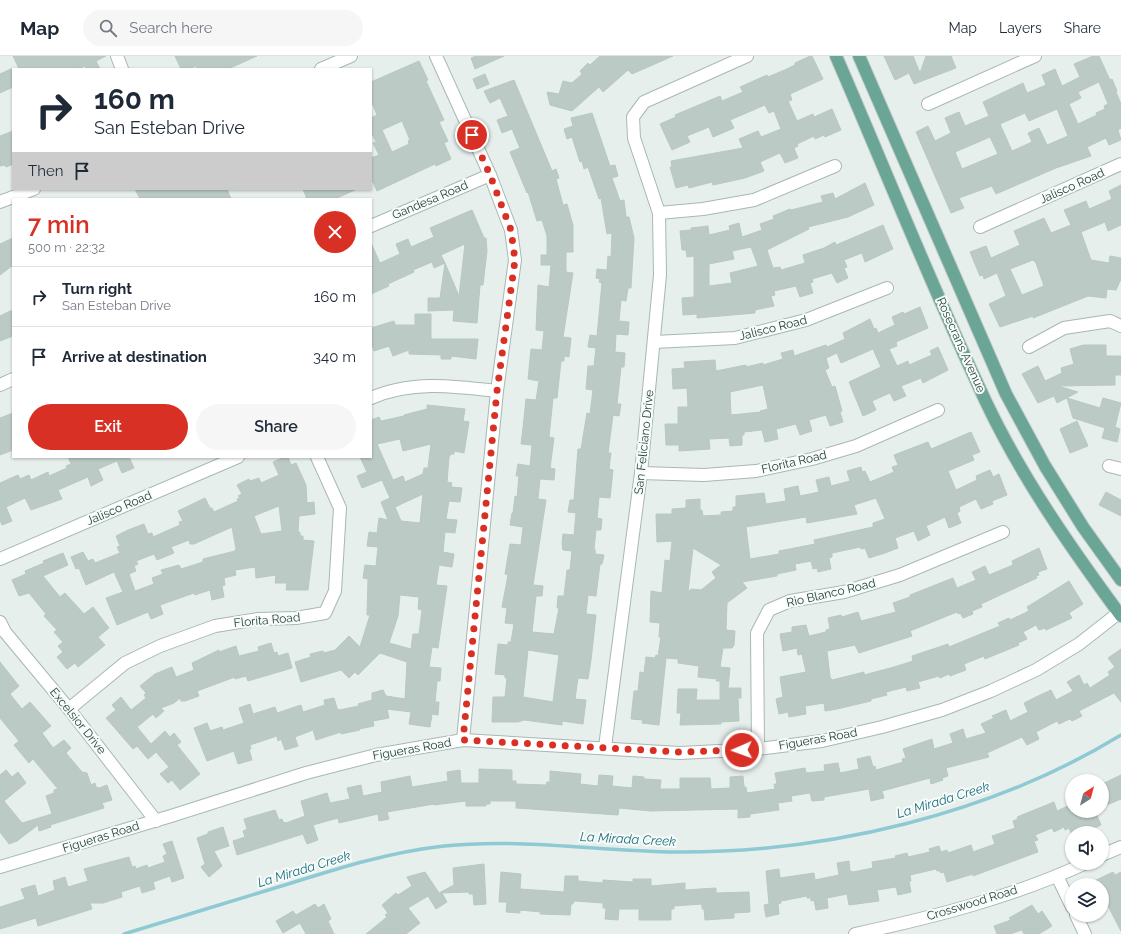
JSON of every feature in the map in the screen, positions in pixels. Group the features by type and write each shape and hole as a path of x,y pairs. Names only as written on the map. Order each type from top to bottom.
{"main road":[{"name":"Rosecrans Avenue","path":"836,56 987,403 1028,477 1066,540 1120,613"},
{"name":"Rosecrans Avenue","path":"859,56 1006,394 1045,466 1079,520 1121,580"}],"street":[{"path":"116,56 122,68"},
{"path":"323,68 351,56"},
{"path":"436,56 490,175 511,230 515,260 497,391 463,740"},
{"name":"San Feliciano Drive","path":"605,747 641,473 660,275 659,213 634,138 633,117 644,102 747,56"},
{"path":"928,104 1035,56"},
{"name":"Jalisco Road","path":"980,227 1121,164"},
{"path":"659,213 703,209 754,200 835,166"},
{"name":"Gandesa Road","path":"372,226 490,175"},
{"path":"0,202 31,190"},
{"name":"Jalisco Road","path":"654,342 734,338 806,320 887,288"},
{"path":"1029,347 1064,328 1110,321 1121,326"},
{"path":"0,385 12,379"},
{"path":"372,398 415,386 444,385 497,391"},
{"name":"Florita Road","path":"641,473 704,475 756,472 812,459 856,446 938,410"},
{"name":"Jalisco Road","path":"0,559 236,458"},
{"name":"Florita Road","path":"69,709 126,663 160,646 215,626 258,619 296,618 325,613 335,591 340,508 317,458"},
{"name":"Rio Blanco Road","path":"758,749 757,633 769,610 790,600 844,592 900,575 1003,532"},
{"name":"Figueras Road","path":"0,867 156,821 306,773 376,755 463,740 680,752 758,749 822,741 882,727 942,710 991,691 1036,670 1079,644 1120,613"},
{"name":"Excelsior Drive","path":"0,622 5,632 69,709 156,821"},
{"path":"1109,853 1121,847"},
{"name":"Crosswood Road","path":"855,934 902,929 1057,876 1070,870"},
{"path":"1057,876 1065,893"},
{"path":"1079,922 1085,934"}],"building":[{"path":"13,56 106,56 96,61 100,68 86,68 85,66 80,68 19,68"},
{"path":"175,56 257,56 230,68 197,68 196,66 191,68 181,68"},
{"path":"476,56 504,56 475,69 471,58"},
{"path":"600,56 673,56 632,74 628,70 603,92 599,87 572,111 550,105 547,92 559,94 563,81 572,83 582,74 580,71 588,63 590,65"},
{"path":"812,56 823,79 790,94 792,100 788,101 797,121 813,114 814,117 832,109 841,130 825,137 824,135 815,139 814,136 797,144 798,146 794,148 798,158 785,163 780,153 760,162 764,171 745,178 713,185 712,182 689,188 688,185 676,188 670,167 672,167 671,161 743,148 739,139 758,131 761,137 781,129 774,111 769,113 765,105 730,120 734,128 713,137 709,127 687,136 690,142 672,150 660,124 676,117 675,115 720,96 722,101 743,92 740,87 767,75 768,77 787,69 795,65 795,63"},
{"path":"884,56 913,56 920,73 926,56 951,56 956,68 914,84 909,73 895,80"},
{"path":"1093,56 1099,56 1110,80 1112,79 1121,104 1121,128 1118,130 1121,140 1109,145 1106,138 1087,147 1091,156 1056,168 996,194 992,186 959,198 964,208 951,213 916,132 928,126 935,141 951,133 945,118 959,112 965,126 989,116 983,102 1023,83 1027,93 1046,85 1042,75 1055,69 1062,86 1080,77 1074,64","holes":["1099,82 1108,104 1104,106 1105,109 1096,113 1097,115 1078,124 1069,104 1081,98 1078,92","1057,109 1068,136 1047,145 1039,128 1028,133 1032,142 1012,151 1000,124 1025,113 1029,121","990,137 998,154 962,169 955,152"]},
{"path":"419,61 428,80 426,81 444,120 439,122 448,141 444,143 451,159 436,166 435,164 377,191 372,180 372,158 379,155 373,143 376,142 372,133 372,118 377,115 372,102 372,82","holes":["402,121 410,140 408,141 409,144 392,152 382,130"]},
{"path":"12,68 12,87 0,93 0,74"},
{"path":"485,74 489,84 477,89 473,79"},
{"path":"514,80 552,171 556,169 559,178 556,179 563,205 567,204 573,225 573,252 566,252 566,272 573,273 563,337 571,338 569,357 564,356 564,361 561,361 557,398 553,398 549,437 554,438 550,468 555,469 554,480 540,479 538,499 546,500 533,585 543,586 542,596 536,596 532,632 554,634 559,608 557,608 558,596 564,596 567,570 570,570 572,551 563,550 562,544 563,534 574,535 576,513 568,512 570,500 574,500 578,449 581,449 587,413 590,414 593,390 586,389 588,366 594,366 596,348 588,347 590,335 597,336 602,283 599,282 600,279 596,278 597,269 607,270 608,256 611,257 612,233 607,234 601,198 599,199 588,167 584,169 582,161 580,162 572,137 567,139 564,129 573,126 571,118 592,113 610,166 615,165 618,176 612,178 620,201 624,200 626,217 629,217 634,238 631,288 628,288 626,301 621,300 619,321 629,322 628,335 616,334 615,352 625,353 624,367 621,367 617,404 621,404 619,416 613,415 608,453 611,453 609,469 613,470 610,498 599,497 597,518 602,519 601,530 596,530 594,549 595,554 604,555 602,564 600,564 596,596 588,595 586,614 596,615 591,660 588,679 578,678 575,699 586,700 583,724 562,721 562,725 524,720 518,722 492,722 493,697 505,697 507,678 505,678 505,675 495,674 498,644 508,645 508,642 511,642 514,624 505,623 507,608 502,607 508,575 505,574 510,544 521,545 523,527 510,525 515,496 517,497 519,476 516,476 518,464 530,466 532,445 521,444 526,399 536,400 539,381 528,379 531,349 542,350 544,331 536,330 538,285 549,287 551,265 541,265 541,255 547,255 547,236 542,220 537,221 528,192 527,193 510,152 520,148 512,129 502,133 497,120 508,116 500,98 490,103 484,91","holes":["528,650 559,655 553,702 523,697"]},
{"path":"12,131 12,164 6,167 5,165 0,166 0,136"},
{"path":"865,183 874,205 848,217 808,227 809,229 767,250 773,268 780,267 781,270 805,263 803,255 824,248 835,242 836,245 883,225 893,249 865,262 862,253 844,260 847,267 844,268 848,278 837,283 832,273 812,279 813,282 810,283 813,293 800,297 796,286 774,291 775,295 771,296 774,306 755,310 755,313 697,318 697,314 683,315 682,298 694,297 694,256 687,257 686,250 682,250 680,231 708,226 709,235 730,230 729,226 739,223 742,237 762,230 760,224 774,219 773,216 790,209 823,202 821,196 833,193 835,199","holes":["751,247 758,266 730,273 732,283 709,286 709,264 734,259 732,251"]},
{"path":"1121,185 1121,225 1108,231 1105,222 1081,232 1091,260 1109,263 1110,256 1121,258 1121,279 1116,290 1107,289 1106,298 1088,296 1033,318 1033,316 1000,327 989,304 1006,296 997,273 984,279 983,275 980,276 970,252 986,246 991,258 1020,245 1014,231 1044,218 1051,233 1071,225 1064,210 1086,201 1089,209 1112,199 1109,191","holes":["1033,260 1036,263 1044,286 1022,295 1010,269"]},
{"path":"136,190 227,190 231,198 140,198"},
{"path":"303,190 355,190 337,198 307,198"},
{"path":"472,210 484,238 486,238 487,251 483,285 480,285 477,323 453,321 454,310 428,311 428,298 440,298 445,263 434,268 432,262 413,270 414,272 372,294 372,245 380,263 400,254 396,244 408,239 411,247 434,237 430,228","holes":["465,244 459,296 445,263 441,255"]},
{"path":"12,238 12,266 0,275 0,244"},
{"path":"920,307 928,328 896,342 897,346 889,349 897,366 908,361 909,365 932,355 930,351 938,347 948,370 923,383 921,378 901,386 906,396 894,401 890,393 872,401 876,410 863,416 849,382 881,367 873,349 841,363 837,353 826,358 829,368 825,370 832,387 835,386 842,411 840,412 843,422 830,426 826,415 809,420 812,431 800,435 796,424 776,429 778,439 765,442 762,430 744,432 744,435 742,435 742,445 730,446 729,438 709,439 710,449 679,451 679,445 666,445 665,424 678,424 678,407 688,407 687,388 673,389 672,369 685,368 684,362 715,360 716,371 746,365 746,367 763,363 763,365 783,359 781,353 793,350 794,356 826,345 827,347 845,339 843,333 870,319 874,329 876,328 878,333 895,325 892,317 903,312 904,314","holes":["763,385 768,409 760,411 761,412 731,415 730,392"]},
{"path":"12,311 12,336 0,341 0,316"},
{"path":"415,314 431,314 431,339 478,339 476,359 451,356 451,359 441,359 441,355 409,354 409,350 393,356 389,346 374,351 372,344 372,328 394,321 395,325 415,325"},
{"path":"1083,345 1106,345 1106,356 1121,356 1121,375 1115,375 1115,385 1058,386 1078,392 1057,403 1054,396 1038,403 1022,374 1038,366 1045,381 1062,373 1061,368 1074,364 1070,349"},
{"path":"1067,398 1100,408 1103,398 1121,403 1115,427 1120,429 1117,442 1102,438 1105,428 1073,418"},
{"path":"427,405 465,409 463,421 469,422 464,453 454,451 454,454 451,454 449,457 447,482 452,483 451,487 462,488 460,502 449,501 446,519 457,520 455,533 445,532 443,552 454,554 452,567 439,565 436,585 447,586 438,648 432,647 429,667 441,668 440,681 437,681 435,702 439,702 438,715 432,714 430,727 409,724 411,712 387,709 389,718 373,721 374,726 341,734 341,732 316,740 313,730 295,737 298,746 285,750 281,739 278,741 277,736 250,745 251,749 249,749 252,760 238,764 234,751 207,761 194,728 207,723 210,731 222,727 223,730 244,723 239,708 250,704 253,714 275,707 277,713 301,705 303,712 325,705 324,700 334,698 339,710 359,706 358,704 372,700 372,693 383,690 386,696 405,699 407,662 380,653 358,675 355,672 349,678 341,670 301,682 295,662 311,657 310,654 323,651 324,653 335,650 349,636 360,647 370,615 367,615 368,579 363,578 365,565 376,566 378,547 367,546 369,532 377,533 379,518 388,520 381,502 390,498 382,480 362,488 357,476 367,472 360,458 372,458 372,420 379,417 381,421 427,409","holes":["400,439 403,451 431,444 428,468 424,468 423,474 405,482 403,476 393,480 377,444","423,494 420,523 401,521 395,507","400,595 419,597 418,609 422,610 419,634 413,634 411,649 389,643 398,616"]},
{"path":"12,413 12,450 0,455 0,418"},
{"path":"1077,421 1088,446 1070,453 1060,429"},
{"path":"971,432 980,452 972,455 974,460 948,471 956,490 977,480 976,476 990,470 993,477 999,474 1007,495 992,501 993,504 981,509 976,499 959,507 960,511 957,513 961,523 949,528 945,517 926,526 930,535 918,541 914,531 895,538 898,548 885,553 869,558 865,548 861,549 860,547 832,553 832,557 829,558 831,569 818,572 817,568 813,569 811,561 795,564 796,570 777,574 777,576 742,582 747,588 727,603 726,630 735,631 734,645 732,648 723,648 720,667 730,668 728,688 741,688 741,698 738,698 739,721 721,722 721,724 680,725 681,713 677,713 678,689 697,689 696,700 720,700 720,681 716,681 717,679 698,677 699,666 678,663 678,659 666,658 659,725 642,723 643,720 631,719 634,691 638,691 640,672 644,673 646,657 655,658 656,655 658,656 661,637 659,637 660,623 650,622 651,591 662,593 665,560 670,561 672,541 657,542 656,514 672,514 672,509 686,508 686,500 700,499 700,510 702,510 703,516 721,515 721,512 733,511 733,507 736,507 736,496 764,493 766,504 786,501 784,489 798,486 800,496 819,492 816,480 829,477 831,486 850,481 847,471 861,467 862,472 865,471 870,482 894,472 892,467 898,465 894,455 928,442 931,449","holes":["876,498 885,519 873,523 873,527 814,540 815,544 779,551 779,554 750,559 746,527 806,517 807,523 857,514 854,505","693,548 721,565 712,572 716,578 701,590 691,589 688,592"]},
{"path":"68,458 129,458 134,468 122,473 117,461 98,469 103,480 91,486 88,477 58,490 62,499 31,510 25,498 6,507 12,521 2,525 0,520 0,483 18,475 20,479 29,475 31,480 48,472 49,476 67,468 66,466 71,464"},
{"path":"283,458 288,458 291,465 296,463 306,485 307,503 314,502 315,514 299,516 298,532 300,532 300,536 303,536 303,540 314,541 308,590 286,590 287,583 275,583 276,575 256,578 255,567 235,570 236,575 224,578 225,585 222,586 224,597 212,600 210,590 195,595 194,593 160,605 163,614 151,619 148,612 117,625 106,598 123,592 114,572 86,585 79,568 76,569 71,557 83,552 88,561 93,559 95,563 120,553 117,547 120,546 116,536 128,530 144,524 148,534 152,533 153,537 180,525 179,522 183,521 178,511 205,498 210,508 212,508 214,512 238,501 237,499 240,498 238,496 242,494 237,485 249,479 250,481 259,478 261,483 279,475 273,462","holes":["279,506 282,531 261,534 254,516","232,527 236,549 235,551 203,559 203,562 181,569 179,565 161,570 163,574 152,578 154,584 135,591 129,574 136,571 134,566 138,564 136,561 154,554 157,560 174,553 171,547 189,540 190,544 194,544"]},
{"path":"1106,492 1121,500 1121,516 1099,505"},
{"path":"1039,548 1047,569 1038,572 1039,575 1036,576 1037,578 981,604 982,607 972,611 973,614 963,618 960,613 958,614 957,612 910,631 912,636 859,653 855,645 827,651 830,677 832,680 864,672 864,675 913,661 912,656 948,644 949,647 1000,626 998,623 1009,618 1010,620 1029,611 1027,607 1069,581 1083,604 1069,613 1072,618 1046,630 1045,628 1039,630 1036,625 1023,632 1027,639 1018,643 1019,645 985,659 984,656 964,664 966,670 950,676 949,674 940,678 939,676 918,682 920,688 907,691 906,687 886,692 887,695 871,699 871,701 837,709 825,711 824,703 805,706 806,714 789,717 788,712 779,714 776,699 783,697 780,677 806,672 802,654 798,655 797,648 783,651 780,634 792,632 792,627 806,625 809,636 826,632 826,630 830,629 828,618 841,615 842,617 858,612 861,621 896,612 893,603 910,597 910,595 953,578 957,588 976,580 972,572 985,566 989,575 1013,565 1012,561"},
{"path":"63,553 68,565 43,576 60,597 65,593 84,614 93,607 109,628 98,637 105,645 78,667 75,663 67,669 57,657 63,652 58,646 63,642 54,632 57,630 44,616 46,614 29,593 19,596 12,580 26,574 25,571 44,563 43,561"},
{"path":"271,643 274,653 277,652 278,656 288,653 292,668 248,681 246,676 235,679 235,677 197,691 199,696 185,701 181,701 180,698 174,703 161,708 164,711 156,718 153,714 137,727 151,744 165,731 170,737 174,733 181,742 177,745 200,774 180,790 172,780 168,783 160,774 169,767 156,752 148,759 137,746 133,749 106,718 116,710 112,705 121,697 131,710 146,698 144,695 146,693 140,686 155,674 172,667 176,677 194,670 192,663 219,650 219,652 236,646 239,656 259,651 258,647"},
{"path":"1121,649 1121,702 1114,693 1079,711 1082,716 1072,721 1070,719 1059,724 1057,721 1036,732 1039,739 1027,745 1022,737 987,753 989,757 946,768 948,776 942,778 943,780 931,784 930,778 882,791 884,798 871,801 869,789 824,797 824,800 812,801 810,793 791,796 792,801 778,803 779,810 750,814 750,817 738,818 738,809 651,811 619,808 618,815 516,808 516,801 490,801 490,804 486,804 486,806 466,806 466,801 434,804 387,812 389,819 379,821 378,814 339,823 338,818 313,825 318,840 307,844 303,834 237,855 233,841 245,837 243,831 247,829 244,819 275,810 279,820 282,819 283,822 286,823 305,816 301,801 327,793 330,803 350,799 347,788 361,785 363,796 382,792 381,782 410,776 412,787 448,781 447,772 460,770 461,783 479,783 479,769 512,770 512,781 516,781 516,784 546,785 547,782 550,782 550,771 581,774 580,784 598,786 599,775 613,776 612,786 632,788 633,776 644,777 644,779 661,780 660,789 680,789 680,778 710,778 711,789 730,788 730,777 743,776 744,787 746,787 747,793 775,789 774,784 777,784 775,773 805,768 806,773 825,771 824,765 838,763 840,773 859,769 857,759 870,756 873,767 875,766 876,770 903,762 902,759 906,758 903,749 932,739 934,749 953,743 950,734 963,729 966,739 986,733 981,724 994,718 992,716 1006,710 1010,721 1028,712 1024,703 1051,690 1056,700 1073,691 1067,682 1079,675 1084,685 1087,683 1090,688 1110,675 1108,672 1115,667 1108,658"},
{"path":"0,662 19,686 10,694 22,709 30,702 51,726 42,733 53,748 64,740 71,748 66,753 82,772 87,773 91,785 95,783 96,787 99,788 107,785 112,800 102,803 104,808 50,825 51,827 39,831 38,825 17,841 9,844 0,832 0,775 6,770 12,777 18,772 26,783 4,801 22,823 52,814 46,796 54,793 54,790 58,789 33,759 29,763 14,745 19,741 0,718"},
{"path":"1121,775 1121,799 1109,804 1109,781"},
{"path":"1054,802 1057,811 1065,807 1065,818 1098,818 1101,825 1065,826 1065,830 1064,827 1054,832 1052,828 1035,835 1038,840 1034,841 1038,852 973,876 973,874 947,882 944,872 941,873 936,869 910,875 911,881 909,881 911,892 898,895 896,887 877,890 879,901 849,905 847,894 827,898 828,908 816,910 814,900 811,901 811,898 807,898 807,896 781,901 781,903 778,904 779,914 766,917 764,905 769,904 766,871 779,869 780,878 814,873 815,880 839,875 837,863 849,861 850,871 853,872 873,868 872,862 896,858 895,856 907,853 908,857 930,852 929,849 939,846 941,852 947,850 948,853 971,845 973,852 995,844 992,836 1015,828 1013,821 1018,819 1017,817"},
{"path":"223,827 229,846 214,851 222,866 209,877 201,867 205,864 197,838 208,834 208,832"},
{"path":"172,841 184,878 172,882 170,876 153,882 155,889 142,893 140,886 121,892 122,897 103,903 90,903 92,909 38,926 36,918 0,929 0,907 25,899 21,889 35,885 38,896 55,890 53,881 65,877 68,887 88,881 84,869 129,857 132,867 135,866 136,869 147,865 148,868 165,862 163,856 167,854 163,844"},
{"path":"484,864 486,904 474,905 473,894 469,894 469,892 442,893 447,902 436,909 428,896 408,908 420,923 406,934 366,934 387,917 385,915 388,913 382,905 396,893 398,895 412,886 407,877 425,872 439,893 454,885 453,868"},
{"path":"501,872 521,874 520,889 564,892 565,876 578,876 578,881 603,883 603,880 633,882 633,879 651,879 651,886 685,883 685,890 716,888 716,893 749,892 750,912 734,913 734,918 705,920 702,904 674,906 674,909 671,909 671,920 639,920 639,909 619,909 618,920 605,919 606,908 603,908 603,903 574,901 573,904 571,904 570,915 540,914 541,912 520,910 520,913 506,912 507,902 499,902"},
{"path":"1113,872 1115,875 1121,872 1121,931 1109,908 1109,878 1101,878"},
{"path":"315,904 318,908 324,904 331,919 328,921 334,934 306,934 300,923 283,933 276,921 293,911 296,915"},
{"path":"1032,905 1038,914 1042,911 1052,926 1039,934 1024,934 1022,930 1010,934 997,934 994,926 1011,920 1009,918"}],"waterway":[{"name":"La Mirada Creek","path":"124,934 384,856 444,846 502,843 676,852 733,850 791,845 849,836 907,824 963,807 1018,787 1071,763 1121,735"}],"route":[{"path":"472,135 490,175 511,230 515,260 497,391 463,740 680,752 742,750"}]}
